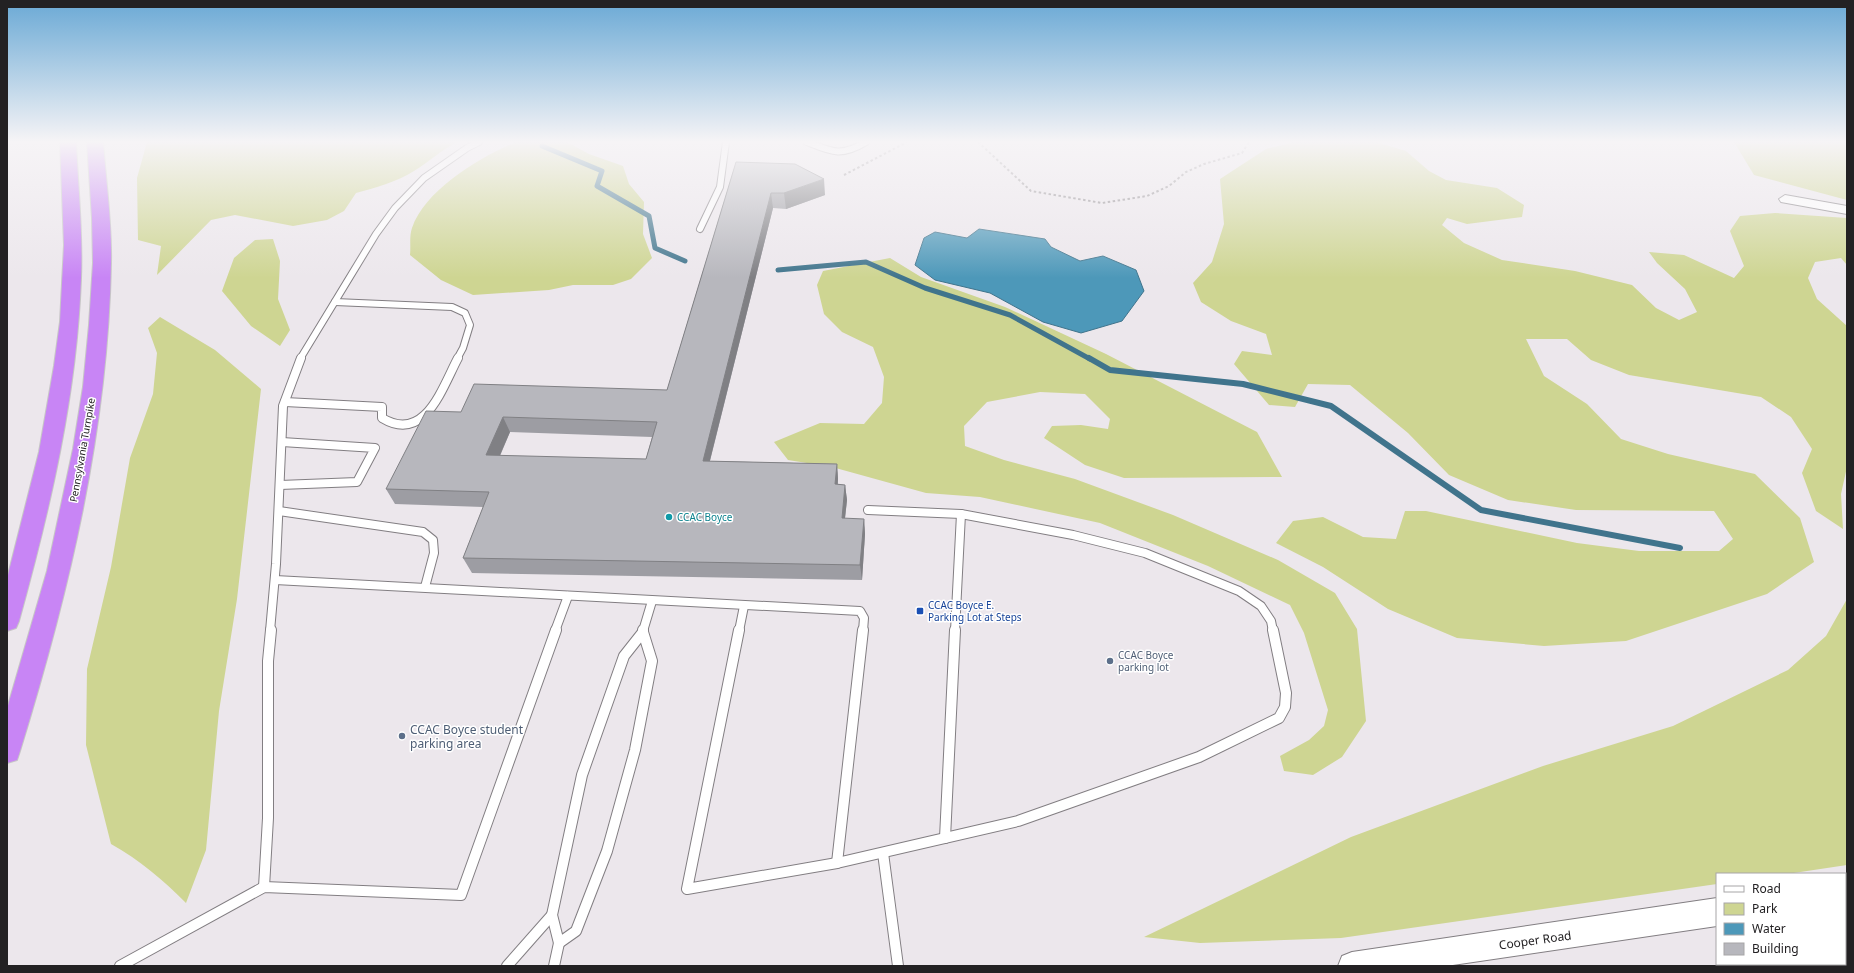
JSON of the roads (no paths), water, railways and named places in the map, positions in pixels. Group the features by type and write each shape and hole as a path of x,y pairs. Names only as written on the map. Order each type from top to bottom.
{"highway":[{"path":"7,621 33,530 60,395 72,278 69,187"},
{"name":"Pennsylvania Turnpike","path":"7,751 42,637 69,528 82,459 98,344 102,261 98,187"}],"street":[{"path":"1785,199 1847,210"},
{"name":"Cooper Road","path":"1352,966 1716,912"}],"lane":[{"path":"264,887 268,818 268,661 275,580 285,402 300,360 376,234 396,208 415,187"},
{"path":"700,229 720,187"},
{"path":"285,402 382,407 382,418 392,424 415,423 429,412 463,348 470,325 465,313 452,307 335,302"},
{"path":"280,485 357,482 375,448 282,442"},
{"path":"744,606 687,889 837,863 1018,821 1198,757 1279,718 1285,707 1286,692 1271,621 1261,606 1239,591 1145,552 1074,535 961,514 868,510"},
{"path":"279,512 423,532 433,540 434,553 425,587"},
{"path":"945,838 961,514"},
{"path":"275,580 860,611 864,618 837,863"},
{"path":"120,966 264,887 461,895 568,596"},
{"path":"554,966 559,943 552,915 582,775 624,656 643,632 652,601"},
{"path":"559,943 576,931 607,851 635,750 652,660 643,632"},
{"path":"883,852 898,966"},
{"path":"506,966 552,915"}],"water":[{"path":"979,229 1045,239 1051,247 1080,261 1103,256 1136,270 1144,291 1122,321 1081,333 1043,322 990,293 935,280 915,265 924,238 935,232 967,238"}],"waterway":[{"path":"599,187 649,216 655,248 685,261"},
{"path":"778,270 866,262 925,288 1010,315 1090,359"},
{"path":"1089,358 1110,370 1243,384 1331,406 1481,510 1680,548"}],"place":[{"name":"CCAC Boyce","path":"669,517"},
{"name":"CCAC Boyce E. Parking Lot at Steps","path":"920,611"},
{"name":"CCAC Boyce parking lot","path":"1110,661"},
{"name":"CCAC Boyce student parking area","path":"402,736"}]}
